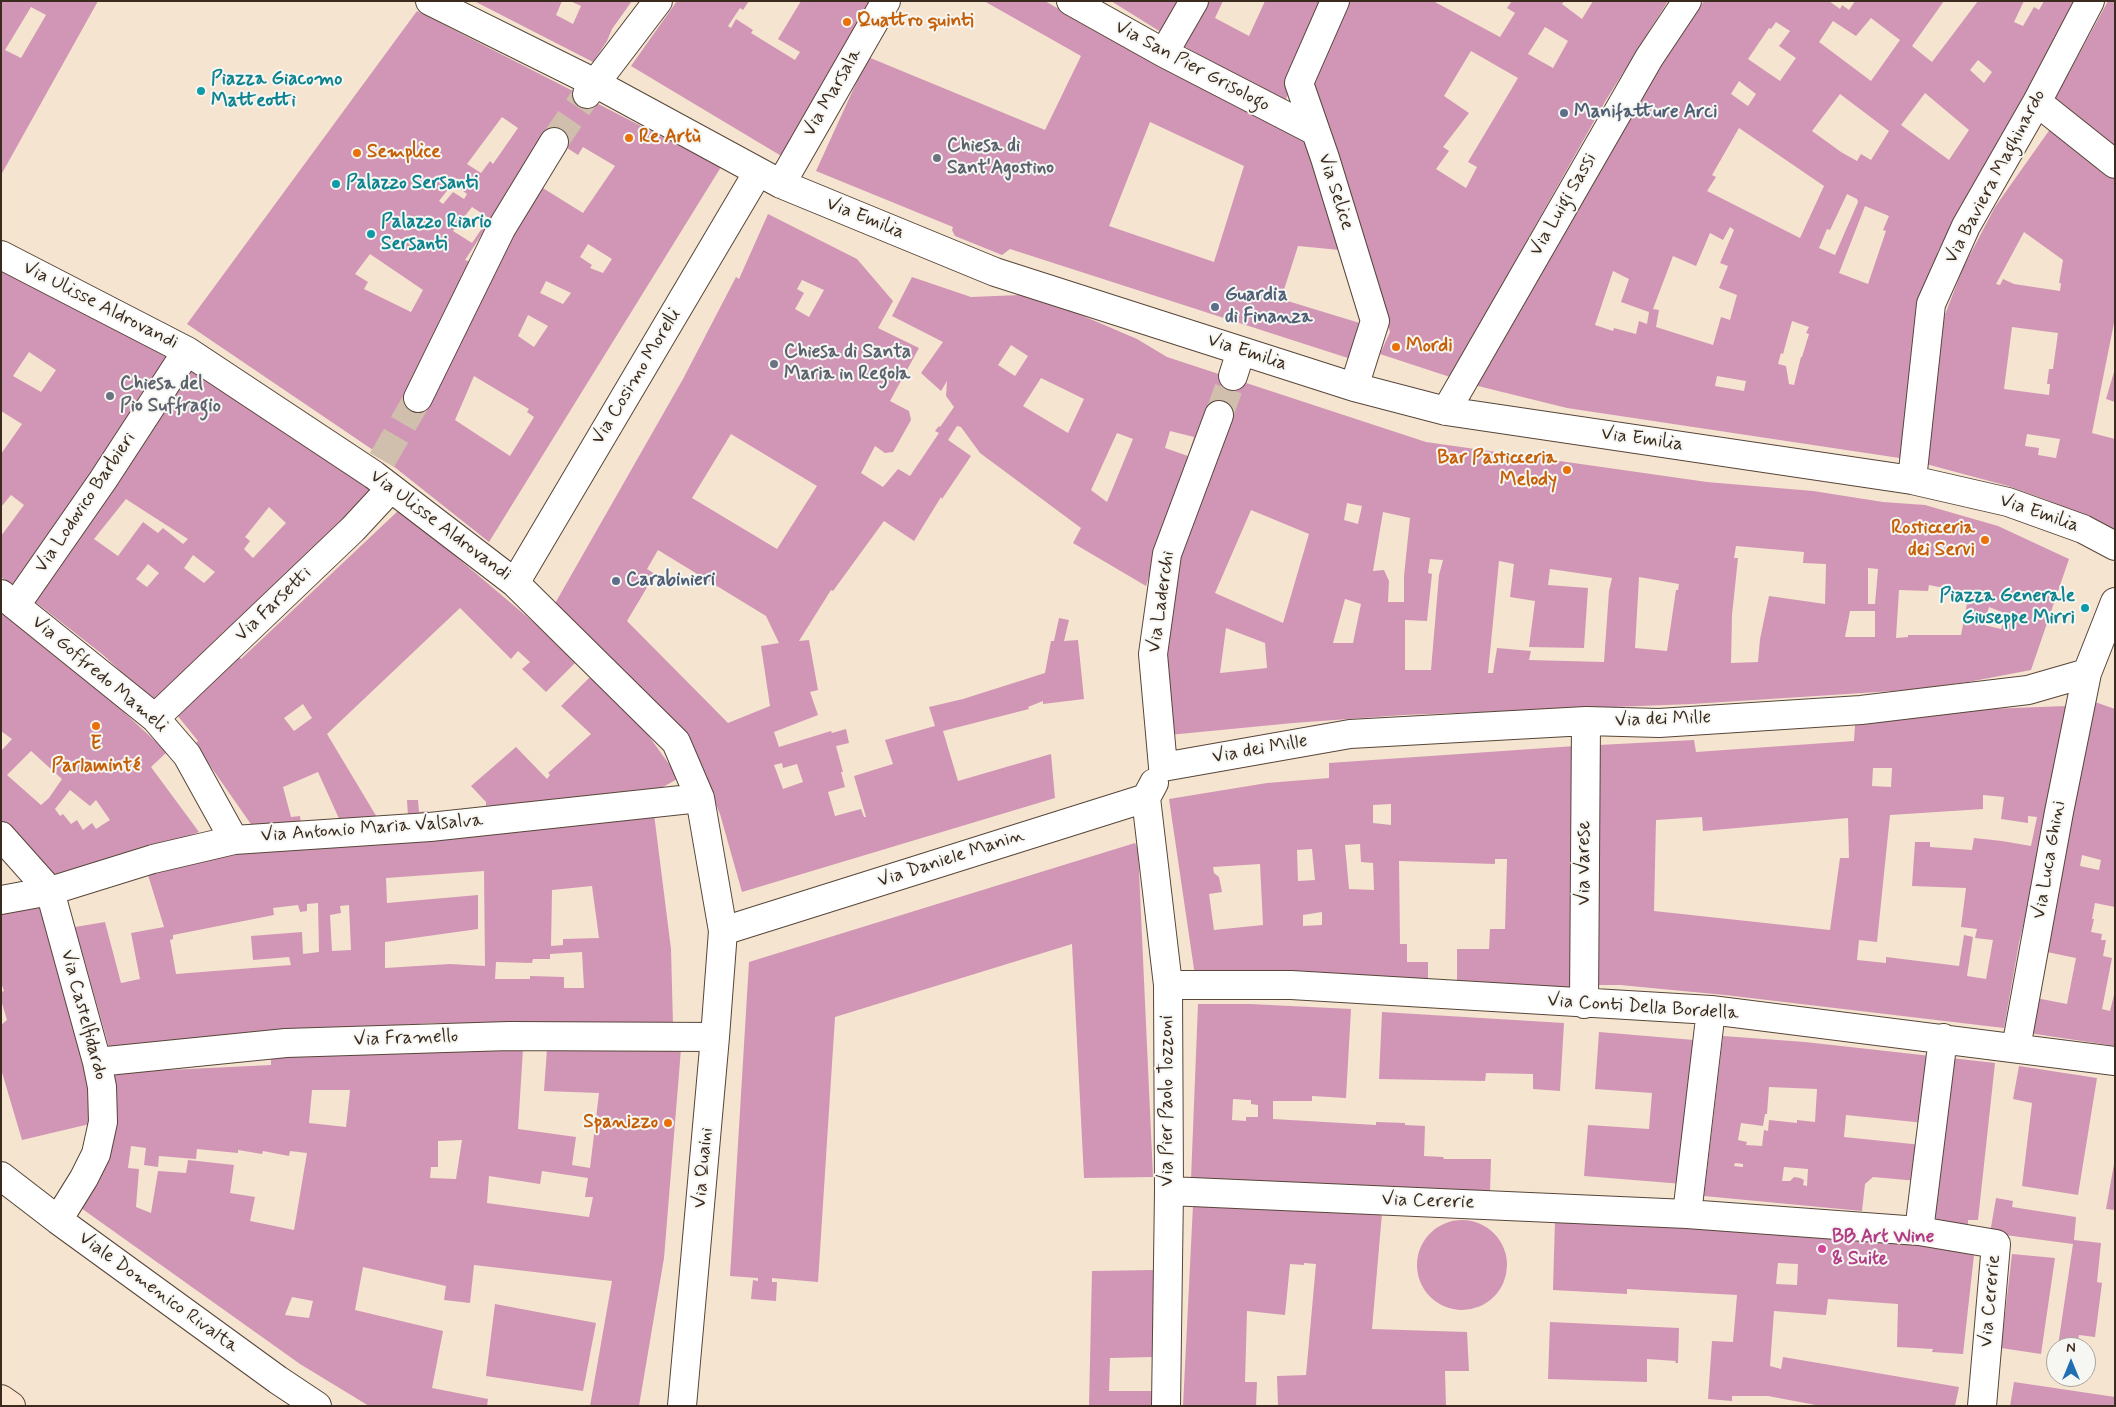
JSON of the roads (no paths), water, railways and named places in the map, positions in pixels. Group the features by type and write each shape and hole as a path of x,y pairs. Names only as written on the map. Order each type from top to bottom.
{"street":[{"name":"Via Emilia","path":"430,1 591,88 770,178 995,272 1237,364 1354,387 1446,411 1912,480 2008,502 2083,529 2115,546"},
{"path":"591,88 658,1"},
{"name":"Via Marsala","path":"770,178 886,1"},
{"name":"Via San Pier Grisologo","path":"1071,1 1164,53 1314,132"},
{"path":"1164,53 1194,1"},
{"name":"Via Selice","path":"1335,1 1299,83 1314,132 1325,158 1375,321 1354,387"},
{"name":"Via Luigi Sassi","path":"1446,411 1649,58 1686,1"},
{"name":"Via Baviera Maghinardo","path":"1912,480 1931,304 1966,226 2037,102 2090,1"},
{"path":"2037,102 2115,164"},
{"path":"418,398 501,229 554,142"},
{"name":"Via Cosimo Morelli","path":"515,583 770,178"},
{"name":"Via Ulisse Aldrovandi","path":"1,255 187,351 382,474 515,583 676,742 700,798 723,931"},
{"name":"Via Lodovico Barbieri","path":"8,600 103,480 187,351"},
{"name":"Via Laderchi","path":"1163,767 1153,654 1167,554 1219,416"},
{"name":"Via Farsetti","path":"155,718 354,529 382,474"},
{"name":"Via Goffredo Mameli","path":"8,600 155,718 187,755 234,840"},
{"path":"2087,673 2115,602"},
{"name":"Via dei Mille","path":"1163,767 1350,734 1586,722 1658,723 1862,710 2028,690 2087,673"},
{"name":"Via Luca Ghini","path":"2016,1048 2059,812 2087,673"},
{"name":"Via Varese","path":"1584,1004 1586,722"},
{"path":"1146,798 1163,767"},
{"name":"Via Antonio Maria Valsalva","path":"1,900 50,891 153,860 234,840 430,826 700,798"},
{"name":"Via Daniele Manin","path":"723,931 1146,798"},
{"name":"Via Pier Paolo Tozzoni","path":"1146,798 1168,985 1169,1191 1166,1406"},
{"path":"1,836 50,891"},
{"name":"Via Castelfidardo","path":"50,891 97,1062 102,1087 103,1122 96,1154 84,1178 58,1220"},
{"name":"Via Quaini","path":"682,1406 716,1037 723,931"},
{"name":"Via Conti Della Bordella","path":"1168,985 1291,985 1584,1004 1711,1010 2115,1061"},
{"path":"1688,1214 1711,1010"},
{"name":"Via Framello","path":"97,1062 286,1043 510,1036 716,1037"},
{"path":"1919,1232 1943,1038"},
{"name":"Viale Domenico Rivalta","path":"1,1176 58,1220 278,1380 317,1406"},
{"name":"Via Cererie","path":"1169,1191 1688,1214 1919,1232 1996,1244 1982,1406"},
{"path":"1,1399 11,1406"}],"tunnel":[{"path":"554,142 587,94"},
{"path":"1219,415 1233,376"},
{"path":"382,460 418,398"}],"place":[{"name":"Quattro quinti","path":"847,22"},
{"name":"Piazza Giacomo Matteotti","path":"201,91"},
{"name":"Manifatture Arci","path":"1564,113"},
{"name":"Re Artù","path":"629,138"},
{"name":"Semplice","path":"357,153"},
{"name":"Chiesa di Sant'Agostino","path":"937,158"},
{"name":"Palazzo Sersanti","path":"336,184"},
{"name":"Palazzo Riario Sersanti","path":"371,234"},
{"name":"Guardia di Finanza","path":"1215,307"},
{"name":"Mordi","path":"1396,347"},
{"name":"Chiesa di Santa Maria in Regola","path":"774,364"},
{"name":"Chiesa del Pio Suffragio","path":"110,396"},
{"name":"Bar Pasticceria Melody","path":"1567,470"},
{"name":"Rosticceria dei Servi","path":"1985,540"},
{"name":"Carabinieri","path":"616,581"},
{"name":"Piazza Generale Giuseppe Mirri","path":"2085,608"},
{"name":"E Parlaminté","path":"96,726"},
{"name":"Spanizzo","path":"668,1123"},
{"name":"BB Art Wine & Suite","path":"1822,1249"}]}
